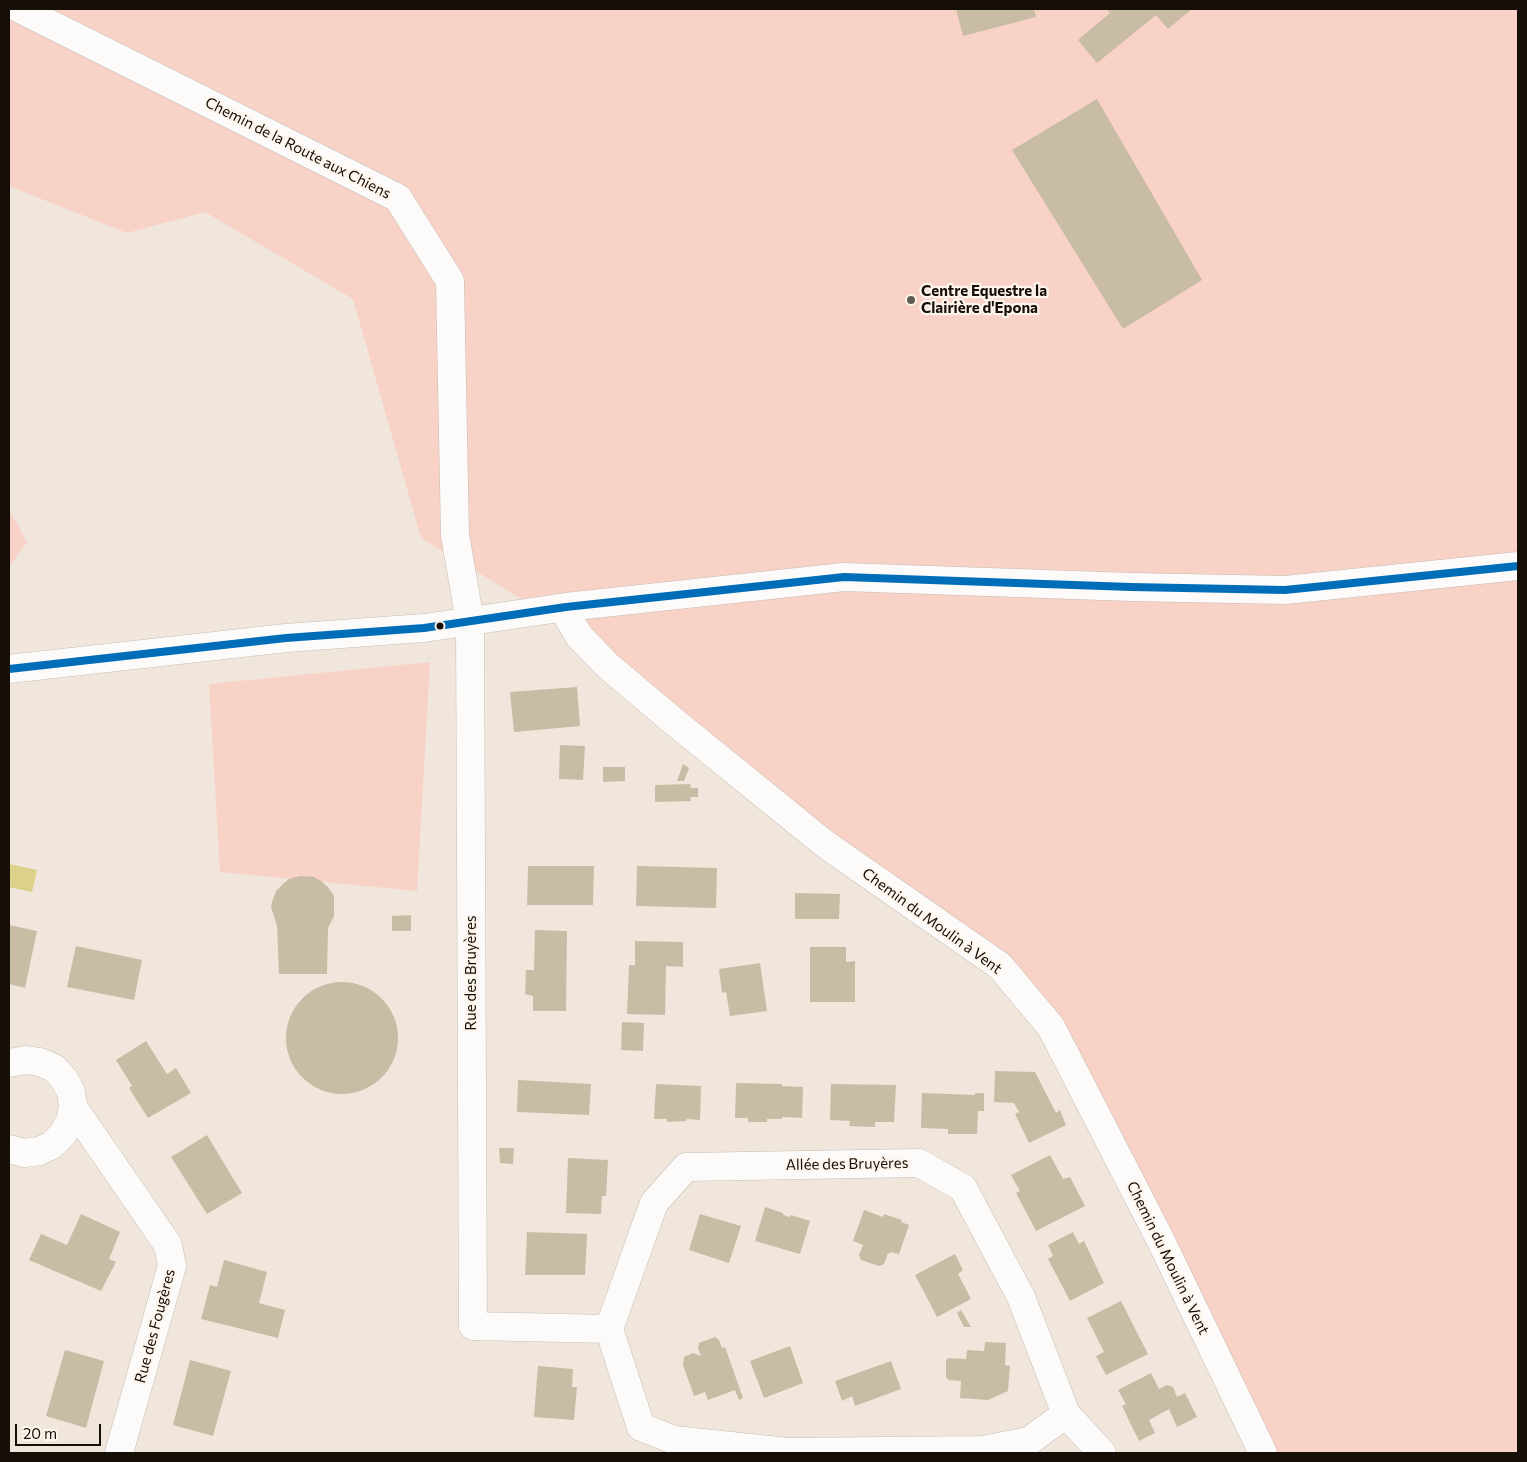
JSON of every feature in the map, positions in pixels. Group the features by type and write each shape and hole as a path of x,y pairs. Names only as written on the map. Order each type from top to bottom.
{"street":[{"name":"Chemin de la Route aux Chiens","path":"20,9 398,198 450,281 455,535 470,621"},
{"path":"9,669 286,638 424,628 566,607 844,577 1131,587 1286,590 1518,566"},
{"name":"Chemin du Moulin à Vent","path":"566,607 568,617 578,636 608,666 677,724 826,844 1000,966 1051,1028 1160,1238 1263,1453"},
{"name":"Rue des Bruyères","path":"470,621 473,1326 610,1329"},
{"name":"Rue des Fougères","path":"9,1063 26,1060 40,1062 54,1068 64,1079 71,1092 73,1107 168,1245 172,1266 119,1453"},
{"path":"14,1155 39,1151 52,1145 67,1128 73,1107"},
{"name":"Allée des Bruyères","path":"610,1329 654,1203 686,1167 919,1163 963,1188 1021,1297 1066,1414 1102,1453"},
{"path":"610,1329 641,1427 674,1440 788,1452 983,1450 1029,1441 1066,1414"}],"shaded area":[{"path":"9,9 1518,9 1518,1453 1276,1453 1026,976 821,829 621,659 421,538 353,299 205,212 127,233 9,186"},
{"path":"9,509 27,542 9,567"},
{"path":"430,662 417,891 220,872 209,684"},
{"path":"9,864 37,870 32,892 9,887"}],"building":[{"path":"956,9 1034,9 1036,17 963,36"},
{"path":"1107,9 1192,9 1168,29 1156,15 1097,63 1078,40 1110,13"},
{"path":"1097,99 1202,280 1123,329 1012,150"},
{"path":"577,687 580,726 514,732 510,692"},
{"path":"560,745 585,746 583,780 559,779"},
{"path":"683,764 689,768 684,781 677,781"},
{"path":"603,767 625,767 625,781 603,782"},
{"path":"690,784 691,788 698,788 698,797 690,797 691,801 655,802 655,785"},
{"path":"528,866 594,866 593,905 527,905"},
{"path":"637,866 717,868 716,908 636,906"},
{"path":"300,876 314,877 321,881 334,896 334,916 328,928 327,974 279,974 277,926 271,907 272,902 276,891 284,883 289,879"},
{"path":"795,893 840,894 839,919 795,919"},
{"path":"411,915 411,931 392,931 392,916"},
{"path":"9,925 37,931 25,988 9,984"},
{"path":"535,930 567,931 566,1011 533,1011 533,996 525,994 526,970 534,970"},
{"path":"635,941 683,942 683,967 666,966 665,1015 627,1014 629,965 635,965"},
{"path":"76,946 142,960 134,1000 67,987"},
{"path":"810,947 846,947 846,962 855,961 855,1002 810,1002"},
{"path":"760,963 767,1011 730,1016 726,992 722,993 719,969"},
{"path":"342,982 363,987 381,999 393,1017 398,1038 393,1059 381,1077 363,1089 342,1094 321,1089 303,1077 291,1059 286,1038 291,1017 303,999 321,987"},
{"path":"622,1022 644,1023 643,1051 621,1050"},
{"path":"146,1041 167,1074 176,1068 191,1093 148,1118 129,1088 132,1086 116,1060"},
{"path":"995,1071 1035,1072 1056,1113 1060,1110 1066,1125 1029,1143 1015,1114 1019,1112 1014,1103 994,1102"},
{"path":"518,1080 591,1084 589,1115 517,1112"},
{"path":"736,1083 782,1084 782,1086 803,1087 802,1118 782,1117 782,1119 767,1119 767,1122 748,1122 748,1118 735,1118"},
{"path":"656,1084 701,1086 700,1120 687,1119 686,1121 667,1122 667,1119 654,1119"},
{"path":"831,1084 896,1085 894,1122 875,1122 875,1127 849,1126 850,1121 830,1120"},
{"path":"922,1093 975,1095 975,1093 984,1093 984,1111 978,1111 977,1134 948,1134 948,1129 921,1128"},
{"path":"207,1135 242,1193 207,1214 171,1157"},
{"path":"499,1148 514,1148 513,1164 500,1163"},
{"path":"1050,1155 1063,1179 1070,1177 1085,1206 1036,1231 1016,1193 1020,1191 1011,1175"},
{"path":"568,1158 608,1160 606,1196 602,1196 601,1214 566,1213"},
{"path":"765,1207 783,1213 783,1215 790,1217 791,1215 810,1221 800,1254 755,1241"},
{"path":"864,1210 883,1217 884,1214 902,1220 901,1222 909,1225 899,1254 888,1253 884,1264 879,1266 861,1260 859,1255 863,1245 853,1241"},
{"path":"81,1214 120,1232 109,1259 116,1262 101,1291 29,1260 41,1234 67,1245"},
{"path":"700,1214 741,1226 729,1263 689,1250"},
{"path":"527,1232 587,1234 585,1275 525,1275"},
{"path":"1073,1232 1079,1244 1084,1241 1104,1283 1070,1301 1048,1259 1053,1256 1048,1245"},
{"path":"955,1254 963,1270 958,1274 971,1299 937,1317 915,1275"},
{"path":"224,1260 267,1272 259,1303 285,1310 278,1338 201,1319 210,1285 217,1287"},
{"path":"1121,1301 1148,1354 1106,1375 1096,1356 1104,1352 1087,1318"},
{"path":"961,1310 971,1327 964,1327 957,1313"},
{"path":"715,1337 719,1340 722,1348 725,1347 743,1398 739,1400 735,1390 708,1400 705,1392 694,1396 683,1365 684,1357 693,1353 701,1356 698,1348 699,1343"},
{"path":"985,1342 1006,1343 1005,1365 1010,1366 1008,1391 988,1400 960,1398 961,1381 949,1380 946,1377 946,1360 949,1358 966,1359 967,1350 984,1351"},
{"path":"790,1346 803,1383 764,1398 750,1361"},
{"path":"65,1350 104,1361 86,1428 46,1416"},
{"path":"190,1360 231,1371 213,1436 173,1425"},
{"path":"891,1361 901,1389 855,1406 852,1396 842,1401 835,1381"},
{"path":"538,1366 573,1369 572,1387 577,1387 574,1420 534,1417"},
{"path":"1151,1373 1159,1389 1167,1385 1173,1387 1177,1397 1185,1393 1197,1417 1177,1427 1169,1409 1149,1420 1155,1433 1139,1441 1122,1406 1126,1404 1118,1390"}],"transit line":[{"path":"9,669 286,638 424,628 566,607 844,577 1131,587 1285,590 1518,566"}],"place":[{"name":"Centre Equestre la Clairière d'Epona","path":"911,300"}]}
